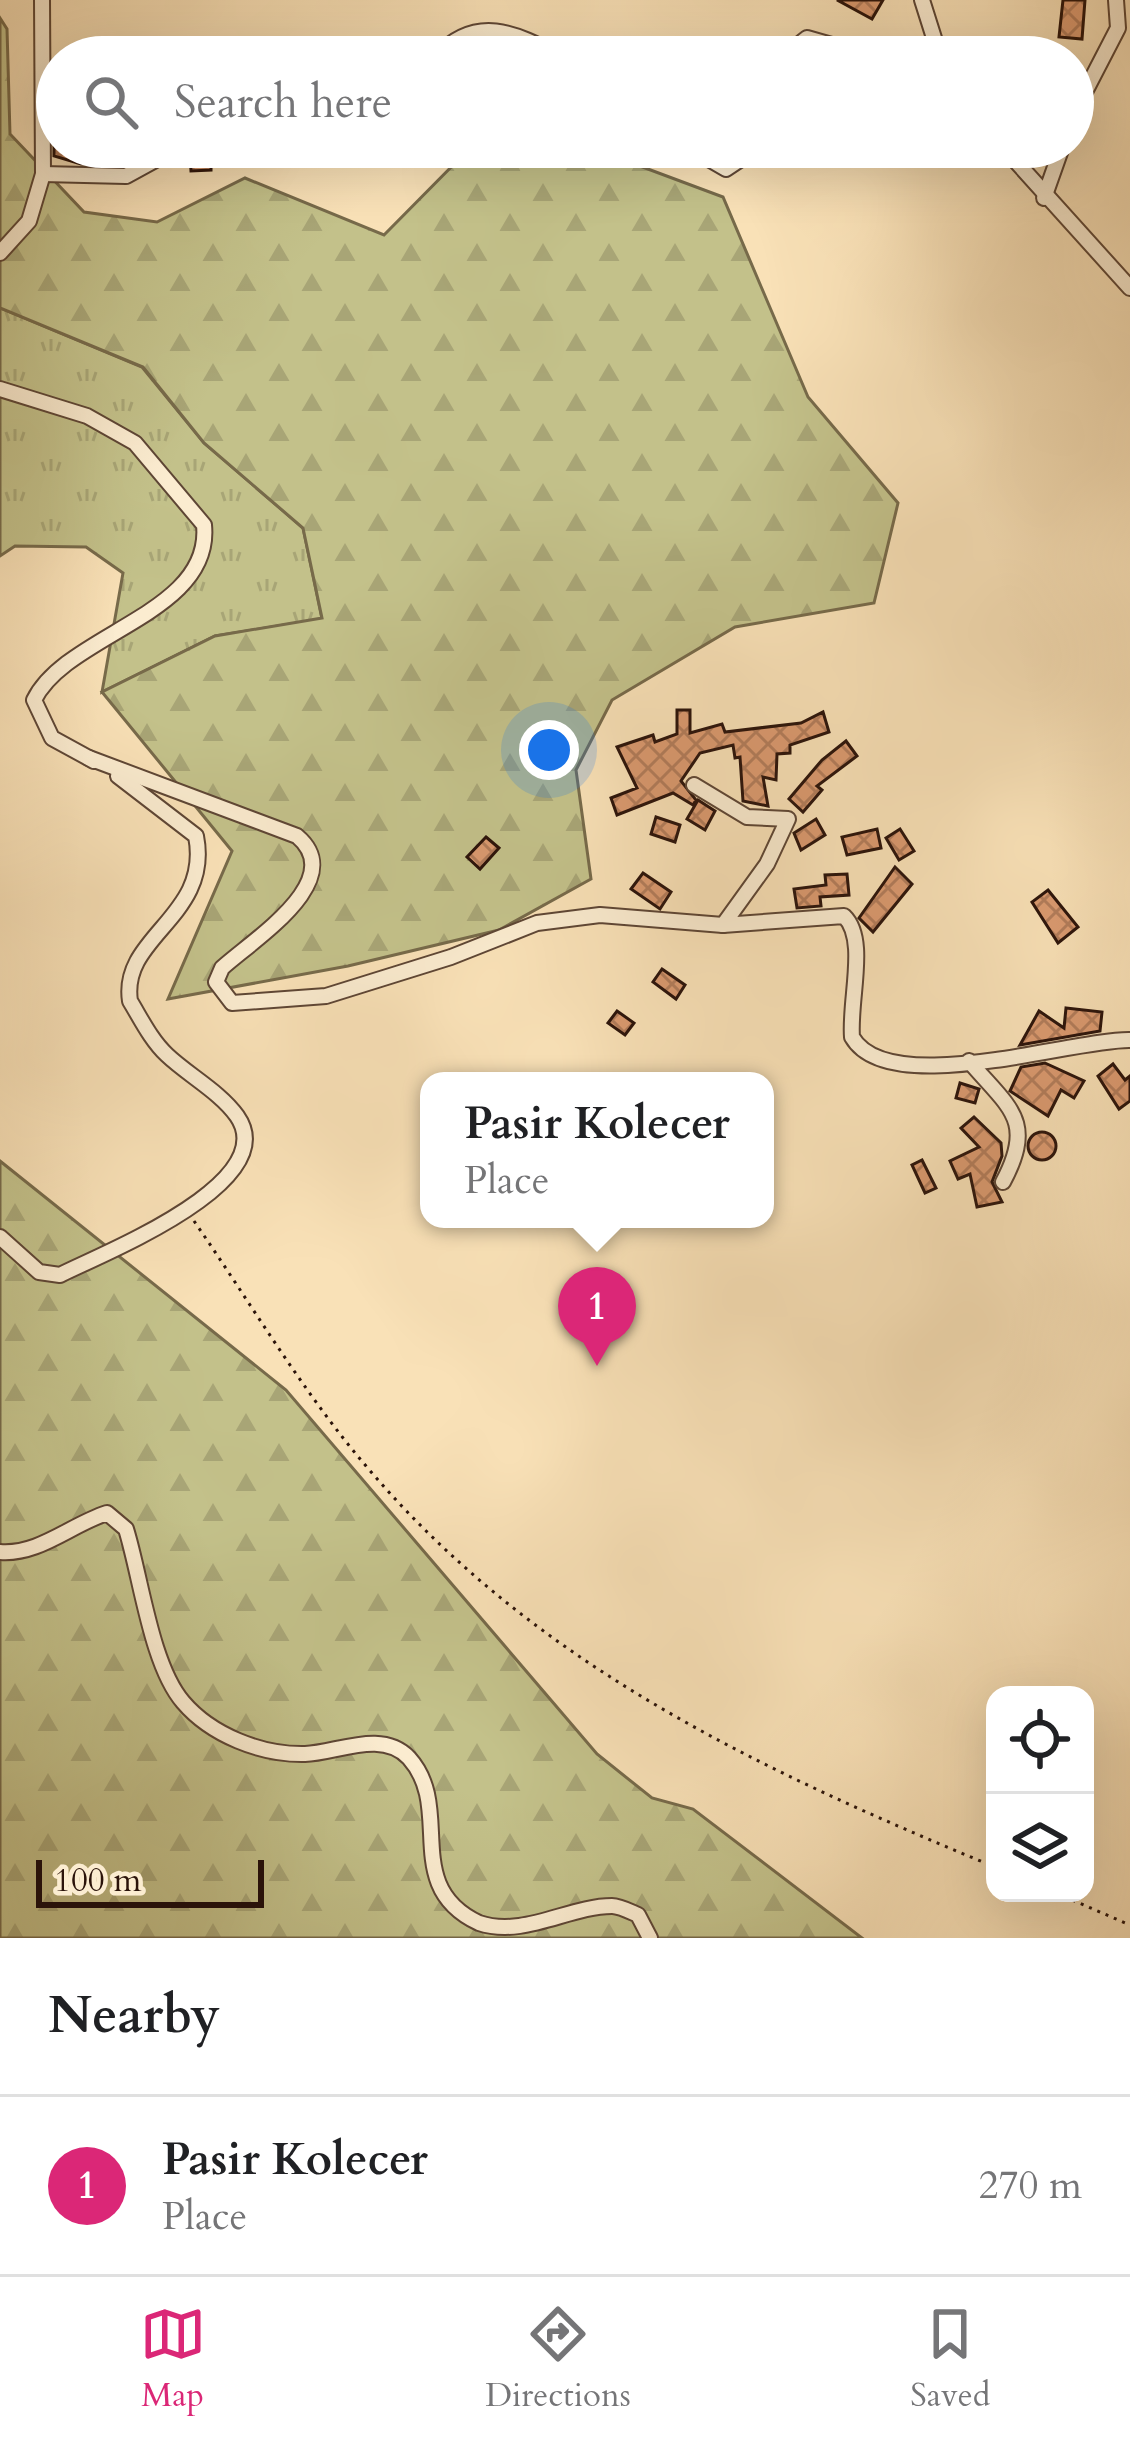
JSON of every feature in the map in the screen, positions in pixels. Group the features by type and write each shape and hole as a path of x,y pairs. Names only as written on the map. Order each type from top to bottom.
{"street":[{"path":"42,0 42,36"},
{"path":"922,0 933,36"},
{"path":"1094,74 1118,28 1116,0"},
{"path":"456,36 479,28 502,36"},
{"path":"0,253 29,221 43,168"},
{"path":"43,174 126,176 141,168"},
{"path":"1020,168 1130,288"},
{"path":"1044,198 1055,168"},
{"path":"0,389 87,416 135,443 204,525 199,555 167,600 68,660 34,700 52,738 89,758 196,836 200,872 195,886 154,936 128,993 161,1051 238,1117 245,1137 231,1174 187,1210 60,1275 39,1272 0,1237"},
{"path":"89,758 296,836 310,848 314,864 309,885 222,968 216,982 232,1003 326,996 538,923 600,915 723,926 844,916 856,927 860,943 850,998 858,1046 878,1058 913,1064 969,1061 1130,1040"},
{"path":"694,785 747,818 788,819 767,864 723,926"},
{"path":"969,1061 1018,1118 1022,1136 1004,1182"},
{"path":"0,1552 23,1553 75,1523 107,1513 116,1518 132,1546 162,1664 182,1701 221,1733 268,1752 306,1754 377,1742 404,1752 422,1773 435,1881 450,1903 480,1924 502,1929 546,1924 614,1906 638,1915 650,1938"}],"path":[{"path":"187,1210 367,1468 494,1594 597,1670 712,1742 808,1790 986,1864"},
{"path":"1077,1902 1130,1925"}],"green space":[{"path":"0,18 7,29 10,134 36,161 36,168 42,168 84,212 157,222 245,178 384,235 450,168 645,168 723,197 808,397 898,503 874,603 735,627 612,700 576,770 591,879 499,930 348,966 168,999 232,851 102,692 215,636 322,618 303,528 204,443 143,367 0,308"},
{"path":"0,308 142,367 204,443 303,528 322,619 215,636 102,692 123,573 86,547 15,546 0,556"},
{"path":"0,1161 286,1390 597,1754 652,1798 693,1809 862,1938 0,1938"}],"building":[{"path":"837,0 883,0 872,19"},
{"path":"1063,0 1085,0 1082,36 1059,36"},
{"path":"677,710 690,710 690,733 722,724 725,732 801,723 823,712 829,732 790,745 790,753 777,754 776,780 763,777 768,806 743,801 740,757 735,758 733,745 700,753 681,781 696,800 693,805 673,793 617,815 611,798 637,788 617,747 653,735 655,742 677,734"},
{"path":"846,741 857,756 817,786 822,790 803,812 789,799 822,760"},
{"path":"698,800 715,811 705,830 687,819"},
{"path":"656,817 680,825 675,842 651,834"},
{"path":"816,819 825,835 801,850 794,833"},
{"path":"877,829 881,848 847,855 842,837"},
{"path":"900,829 914,851 899,860 886,838"},
{"path":"486,837 499,848 480,869 467,857"},
{"path":"895,867 912,884 873,932 859,918"},
{"path":"643,873 671,892 660,909 631,889"},
{"path":"847,874 849,895 820,897 821,906 797,908 794,889 826,885 825,875"},
{"path":"1048,890 1078,927 1058,943 1032,902"},
{"path":"662,969 685,985 676,999 653,982"},
{"path":"1066,1008 1102,1012 1100,1031 1020,1045 1039,1011 1064,1028"},
{"path":"617,1011 634,1023 625,1035 608,1023"},
{"path":"1045,1063 1084,1081 1074,1098 1061,1090 1048,1116 1010,1091 1021,1067"},
{"path":"1113,1064 1125,1080 1130,1076 1130,1101 1119,1109 1098,1076"},
{"path":"960,1083 979,1089 975,1103 956,1098"},
{"path":"974,1117 1001,1143 1002,1156 992,1182 1002,1202 977,1207 970,1174 958,1179 950,1161 979,1147 961,1128"},
{"path":"1042,1132 1052,1136 1056,1146 1052,1156 1042,1160 1032,1156 1028,1146 1032,1136"},
{"path":"922,1160 936,1188 925,1193 912,1165"}],"place":[{"name":"Pasir Kolecer","path":"597,1366"}]}
